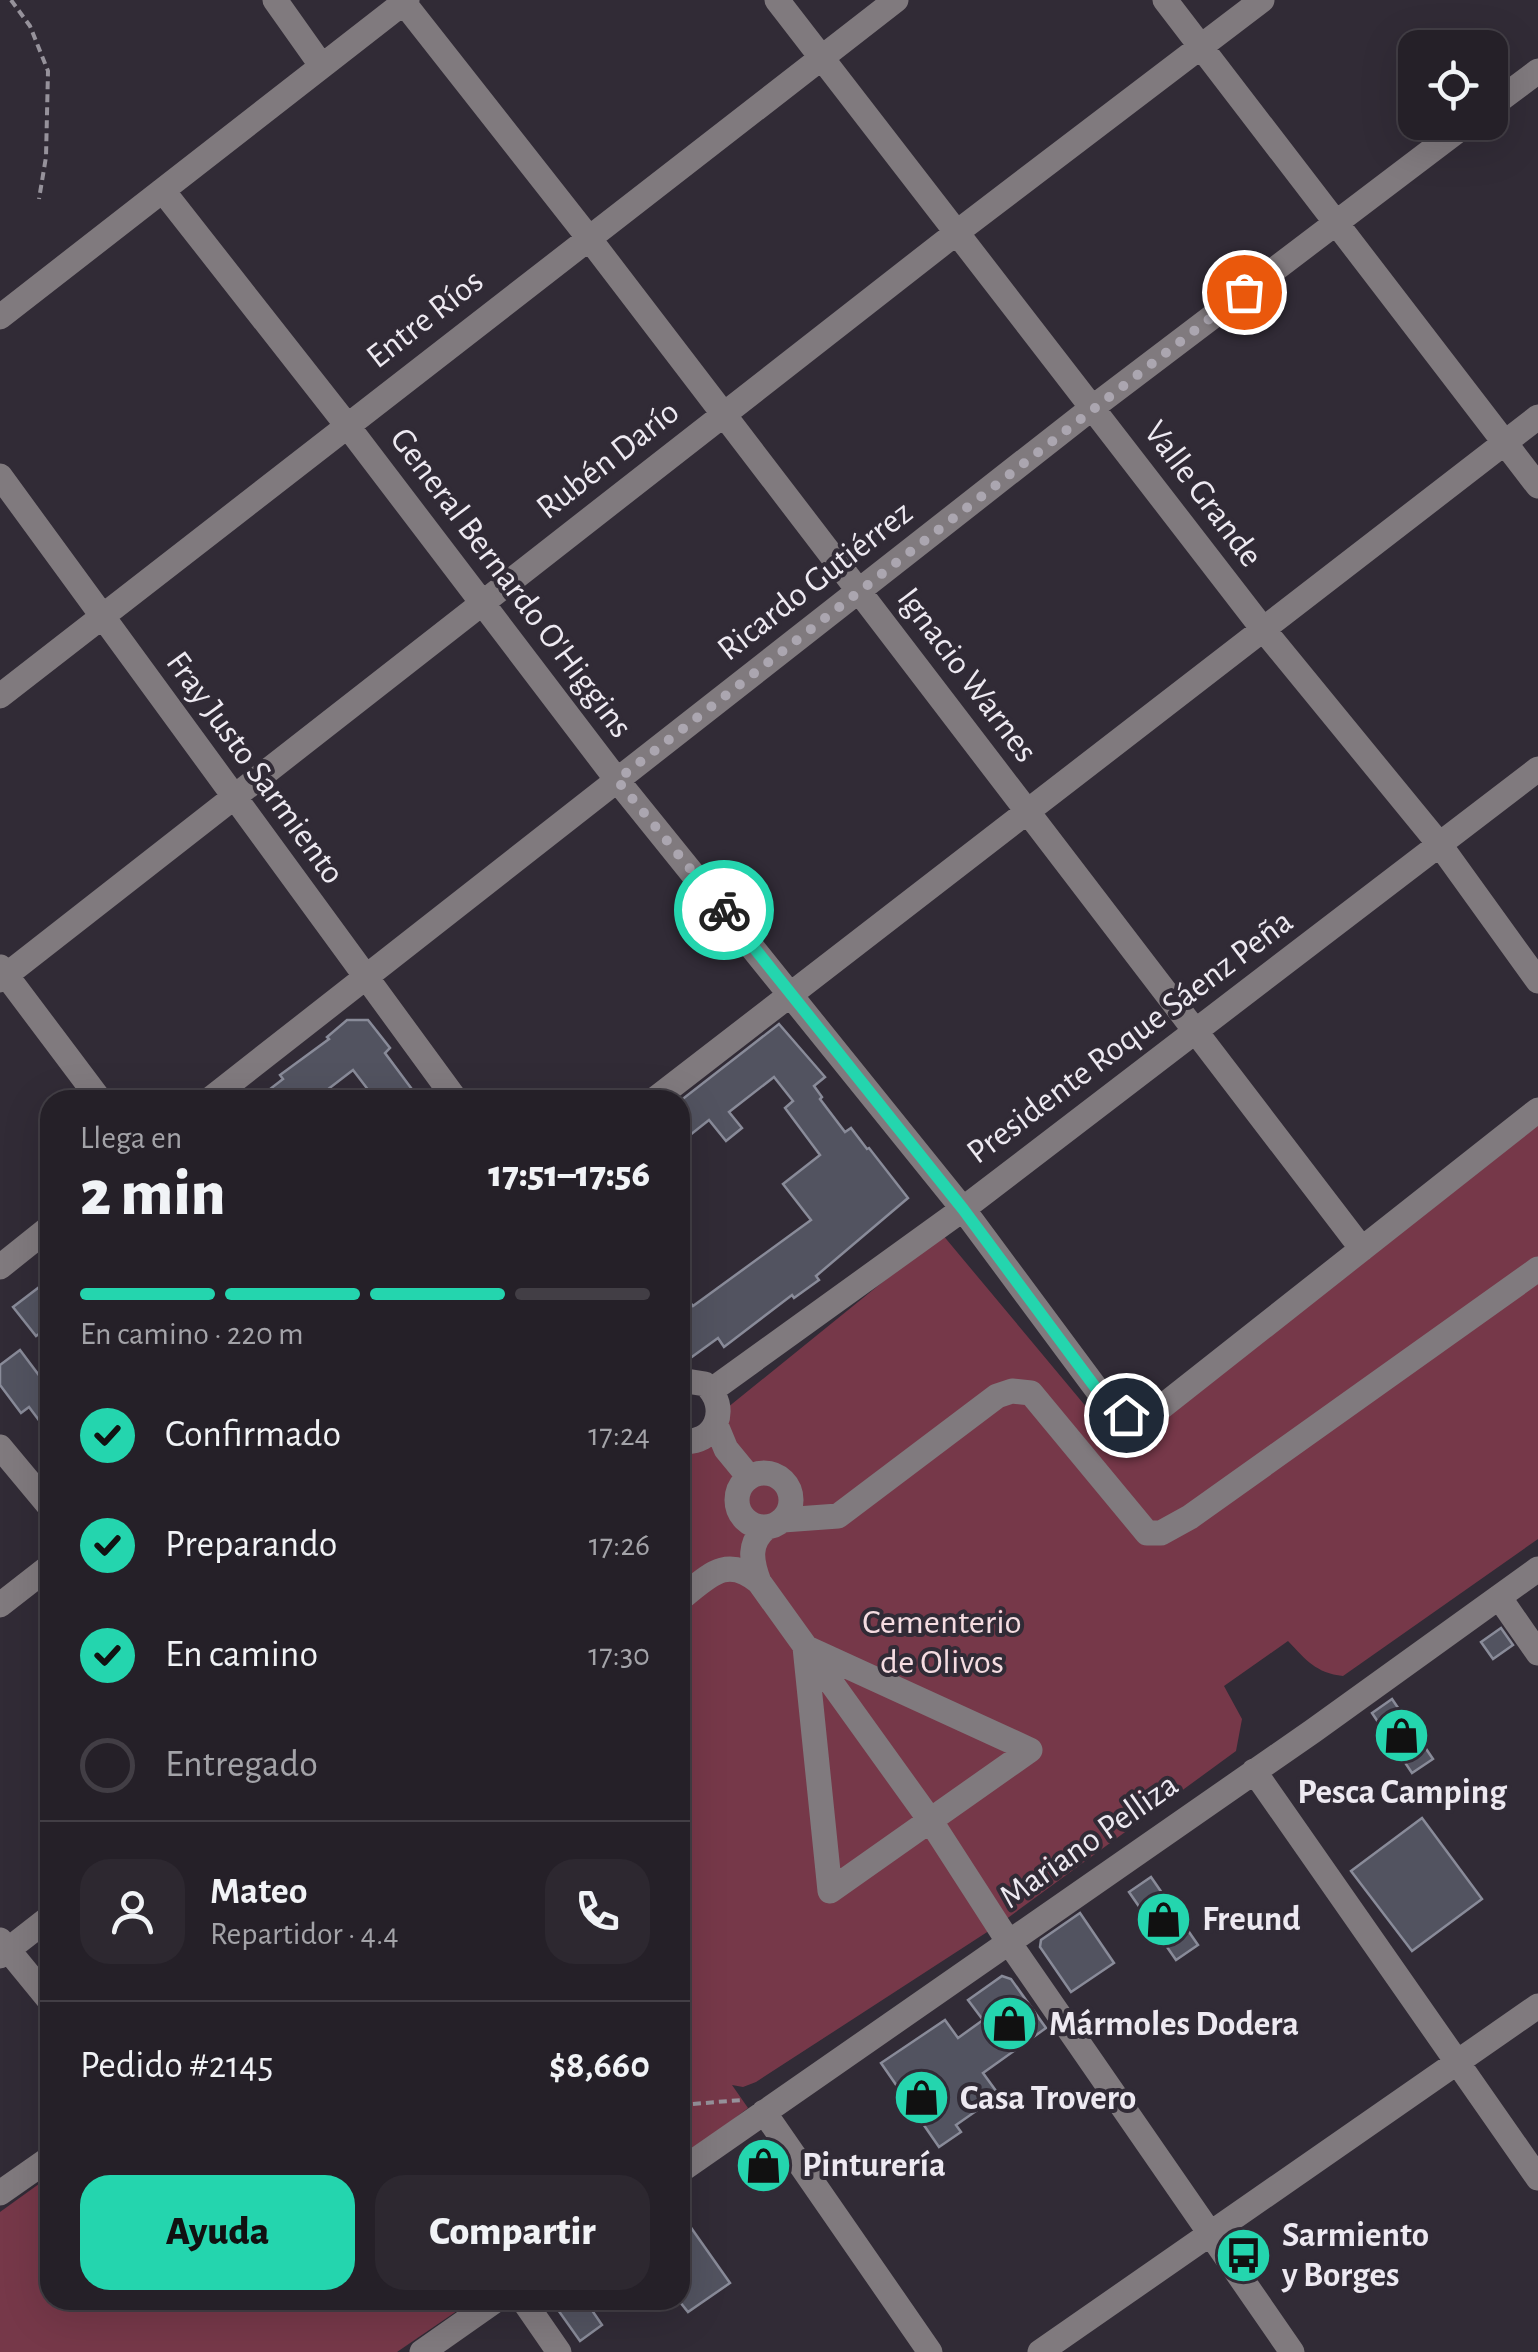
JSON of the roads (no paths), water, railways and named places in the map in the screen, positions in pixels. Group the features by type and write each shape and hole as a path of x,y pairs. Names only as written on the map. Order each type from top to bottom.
{"street":[{"path":"275,0 321,65"},
{"name":"Valle Grande","path":"777,0 1262,630 1440,846 1538,981"},
{"name":"Entre Ríos","path":"0,696 896,0"},
{"path":"1165,0 1538,486"},
{"name":"Rubén Darío","path":"2,974 1262,0"},
{"path":"0,317 406,1"},
{"name":"Ignacio Warnes","path":"406,1 1362,1249"},
{"path":"1508,93 1538,70"},
{"name":"Ricardo Gutiérrez","path":"222,1090 1092,408 1445,140"},
{"name":"General Bernardo O'Higgins","path":"163,191 617,780 963,1209 1098,1391 1126,1415 1154,1413 1362,1249"},
{"path":"667,1090 1538,416"},
{"name":"Fray Justo Sarmiento","path":"0,476 449,1090"},
{"name":"Presidente Roque Sáenz Peña","path":"712,1390 963,1209 1538,769"},
{"path":"2,974 92,1090"},
{"path":"1362,1249 1538,1110"},
{"path":"0,1267 40,1235"},
{"path":"1292,2352 1008,1941 930,1820 759,1582 753,1568 752,1548 756,1536 775,1524 788,1512 791,1495 782,1480 766,1473 749,1476 738,1490 737,1508 748,1523 775,1524 838,1516 997,1396 1012,1392 1031,1394 1147,1533 1161,1533 1538,1269"},
{"path":"690,1380 712,1390 719,1409 698,1435 726,1449 749,1476"},
{"path":"0,1446 40,1495"},
{"path":"690,1592 713,1573 731,1568 745,1570 759,1582"},
{"name":"Mariano Pelliza","path":"690,2164 1538,1569"},
{"path":"0,1605 40,1574"},
{"path":"1499,1597 1538,1654"},
{"path":"805,1647 1030,1750 830,1891 805,1647"},
{"path":"1254,1770 1538,2178"},
{"path":"40,1924 3,1949 40,1990"},
{"path":"1040,2352 1538,2006"},
{"path":"764,2112 930,2352"},
{"path":"0,2193 40,2165"},
{"path":"422,2352 482,2310"},
{"path":"529,2310 559,2352"}],"place":[{"name":"Pesca Camping","path":"1402,1736"},
{"name":"Freund","path":"1163,1919"},
{"name":"Mármoles Dodera","path":"1010,2024"},
{"name":"Casa Trovero","path":"921,2098"},
{"name":"Pinturería","path":"763,2165"},
{"name":"Sarmiento y Borges","path":"1243,2255"}],"park label":[{"name":"Cementerio de Olivos","path":"942,1642"}]}
